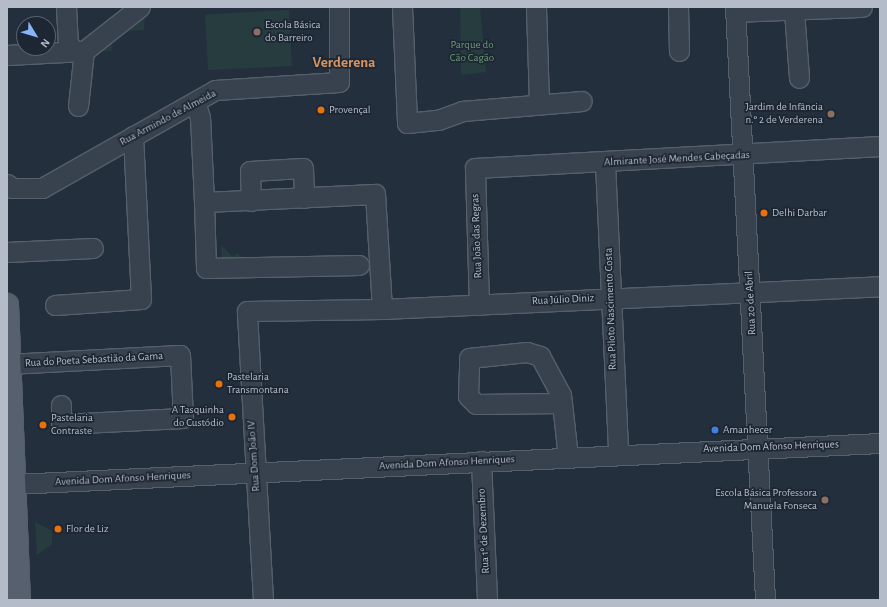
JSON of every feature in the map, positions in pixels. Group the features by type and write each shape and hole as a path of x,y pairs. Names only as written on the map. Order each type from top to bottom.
{"main road":[{"path":"7,305 8,364 14,484 15,586"}],"street":[{"path":"66,7 68,44 80,51"},
{"path":"7,55 80,51 140,7"},
{"name":"Rua Armindo de Almeida","path":"7,184 12,188 42,188 214,90 339,82 339,7"},
{"path":"402,7 407,123 438,120 463,111 582,101"},
{"path":"536,7 539,104"},
{"path":"678,7 679,50"},
{"path":"736,10 794,11 862,7"},
{"name":"Rua 20 de Abril","path":"736,10 765,600"},
{"path":"794,11 799,78"},
{"path":"78,106 80,51"},
{"path":"195,102 200,117 206,268 359,265"},
{"path":"55,305 141,299 133,136"},
{"name":"Almirante José Mendes Cabeçadas","path":"475,168 606,163 880,146"},
{"name":"Rua Piloto Nascimento Costa","path":"606,163 610,297 618,454"},
{"path":"251,201 250,171 303,168 304,198"},
{"name":"Rua João das Regras","path":"475,168 479,305"},
{"path":"204,202 375,194 382,309"},
{"path":"7,252 93,248"},
{"name":"Rua Júlio Diniz","path":"247,311 382,309 610,297 750,293 880,286"},
{"name":"Rua Dom João IV","path":"247,311 254,472 263,600"},
{"path":"562,403 476,404 468,396 469,358 534,352 540,356 562,403 568,457"},
{"name":"Rua do Poeta Sebastião da Gama","path":"8,364 180,355 183,418 61,424 61,405"},
{"name":"Avenida Dom Afonso Henriques","path":"14,484 618,454 880,443"},
{"name":"Rua 1º de Dezembro","path":"481,461 487,600"}],"green space":[{"name":"Parque do Cão Cagão","path":"460,7 480,7 486,72 461,75"},
{"name":"Escola Básica do Barreiro","path":"289,10 292,66 208,70 205,14"},
{"path":"145,12 144,30 120,31"},
{"path":"111,38 112,51 94,52"},
{"path":"221,245 233,257 237,253 247,261 222,262"},
{"path":"35,522 52,531 52,544 37,555"}],"place":[{"name":"Escola Básica do Barreiro","path":"257,32"},
{"name":"Provençal","path":"321,110"},
{"name":"Jardim de Infância n.º 2 de Verderena","path":"831,114"},
{"name":"Delhi Darbar","path":"764,213"},
{"name":"Pastelaria Transmontana","path":"219,384"},
{"name":"A Tasquinha do Custódio","path":"232,417"},
{"name":"Pastelaria Contraste","path":"43,425"},
{"name":"Amanhecer","path":"715,430"},
{"name":"Escola Básica Professora Manuela Fonseca","path":"825,500"},
{"name":"Flor de Liz","path":"58,529"}],"district":[{"name":"Verderena","path":"344,63"}]}
